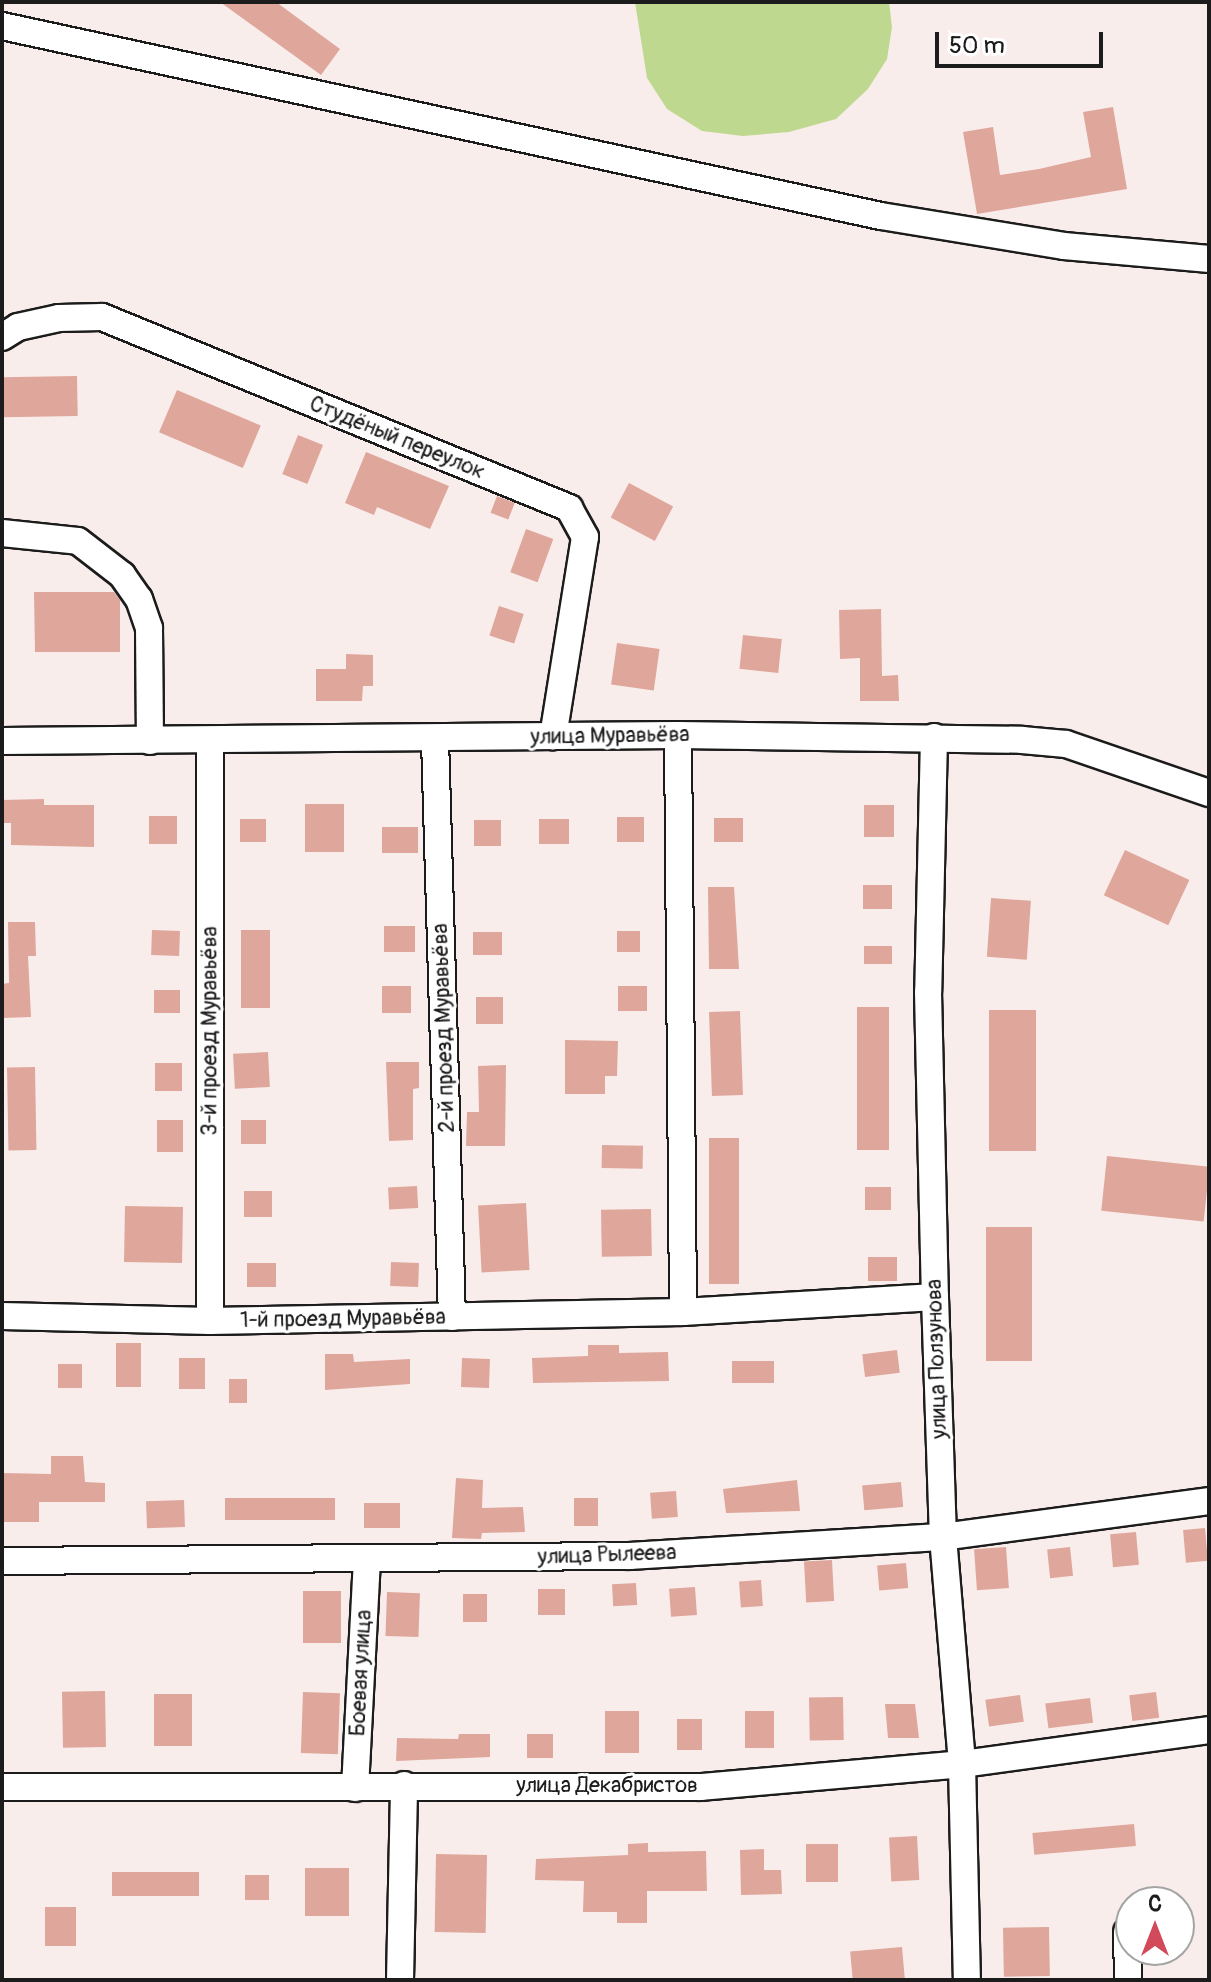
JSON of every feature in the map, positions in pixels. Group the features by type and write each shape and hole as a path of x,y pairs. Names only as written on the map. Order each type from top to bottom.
{"street":[{"path":"2,26 881,216 1064,246 1209,259"},
{"name":"Студёный переулок","path":"2,337 18,327 59,318 102,317 569,508 585,537 553,736"},
{"path":"2,533 78,541 122,575 139,599 149,628 150,741"},
{"path":"678,735 683,1312"},
{"name":"улица Муравьёва","path":"2,741 678,735 934,737 1066,744 1209,793"},
{"name":"улица Ползунова","path":"934,737 928,992 935,1297 943,1537 962,1764 967,1980"},
{"name":"2-й проезд Муравьёва","path":"435,739 452,1317"},
{"name":"3-й проезд Муравьёва","path":"210,741 210,1321"},
{"name":"1-й проезд Муравьёва","path":"2,1316 210,1321 452,1317 683,1312 935,1297"},
{"name":"улица Рылеева","path":"2,1561 630,1556 943,1537 1209,1501"},
{"name":"Боевая улица","path":"355,1788 367,1559"},
{"name":"улица Декабристов","path":"2,1787 701,1787 962,1764 1209,1730"},
{"path":"400,1980 404,1785"}],"green space":[{"path":"635,2 889,2 892,27 887,59 868,89 836,119 789,132 743,136 702,131 667,109 647,78"}],"building":[{"path":"220,2 276,2 340,49 321,75"},
{"path":"1113,107 1127,189 977,214 963,132 993,127 1000,175 1039,169 1091,157 1083,112"},
{"path":"77,376 78,416 3,417 2,377"},
{"path":"177,390 261,426 243,468 159,432"},
{"path":"298,435 323,445 307,484 282,474"},
{"path":"366,452 449,486 430,529 377,507 374,515 345,503"},
{"path":"629,483 673,506 655,541 611,517"},
{"path":"497,496 515,503 508,520 491,513"},
{"path":"526,529 553,539 538,582 510,572"},
{"path":"34,592 114,592 120,600 120,652 35,652"},
{"path":"499,606 524,614 514,644 489,635"},
{"path":"881,609 882,676 898,675 899,701 860,701 860,658 840,659 839,610"},
{"path":"743,635 782,639 778,673 739,669"},
{"path":"617,643 660,649 654,691 611,685"},
{"path":"346,654 373,655 373,686 363,686 362,701 316,701 316,669 346,669"},
{"path":"44,799 44,805 94,805 94,847 11,845 11,823 2,823 2,800"},
{"path":"305,804 344,804 344,852 305,852"},
{"path":"864,805 894,805 894,837 864,837"},
{"path":"149,816 177,816 177,844 149,844"},
{"path":"617,817 644,817 644,842 617,842"},
{"path":"714,818 743,818 743,842 714,842"},
{"path":"240,819 266,819 266,842 240,842"},
{"path":"539,819 569,819 569,844 539,844"},
{"path":"474,820 501,820 501,846 474,846"},
{"path":"382,827 418,827 418,853 382,853"},
{"path":"1125,850 1189,880 1168,925 1104,895"},
{"path":"863,885 892,885 892,909 863,909"},
{"path":"708,887 734,887 739,969 709,969"},
{"path":"991,898 1031,901 1027,960 987,957"},
{"path":"8,922 35,922 36,956 28,956 31,1017 2,1018 2,984 9,983"},
{"path":"384,926 415,926 415,952 384,952"},
{"path":"152,930 180,931 179,956 151,955"},
{"path":"241,930 270,930 270,1008 241,1008"},
{"path":"617,931 640,931 640,952 617,952"},
{"path":"473,932 502,932 502,955 473,955"},
{"path":"864,946 892,946 892,964 864,964"},
{"path":"382,986 411,986 411,1013 382,1013"},
{"path":"618,986 647,986 647,1011 618,1011"},
{"path":"154,990 180,990 180,1013 154,1013"},
{"path":"476,997 503,997 503,1024 476,1024"},
{"path":"857,1007 889,1007 889,1150 857,1150"},
{"path":"989,1010 1036,1010 1036,1151 989,1151"},
{"path":"740,1011 743,1095 712,1096 709,1012"},
{"path":"565,1040 618,1041 617,1076 605,1076 605,1094 565,1094"},
{"path":"268,1052 270,1087 235,1089 233,1054"},
{"path":"386,1062 419,1062 419,1088 413,1089 413,1140 389,1141"},
{"path":"155,1063 182,1063 182,1091 155,1091"},
{"path":"506,1065 505,1146 466,1146 467,1112 479,1112 478,1066"},
{"path":"7,1067 35,1067 36,1150 8,1150"},
{"path":"157,1120 183,1120 183,1152 157,1152"},
{"path":"241,1120 266,1120 266,1144 241,1144"},
{"path":"709,1138 739,1138 739,1284 709,1284"},
{"path":"602,1145 643,1146 643,1169 602,1168"},
{"path":"1107,1156 1209,1167 1204,1221 1101,1211"},
{"path":"417,1186 418,1208 389,1209 388,1188"},
{"path":"865,1187 891,1187 891,1210 865,1210"},
{"path":"244,1191 272,1191 272,1217 244,1217"},
{"path":"526,1203 530,1270 482,1272 478,1206"},
{"path":"125,1206 183,1207 182,1263 124,1262"},
{"path":"651,1209 652,1256 602,1257 601,1210"},
{"path":"986,1227 1032,1227 1032,1361 986,1361"},
{"path":"868,1257 897,1257 897,1281 868,1281"},
{"path":"391,1262 419,1263 418,1287 390,1286"},
{"path":"247,1263 276,1263 276,1287 247,1287"},
{"path":"116,1343 141,1343 141,1387 116,1387"},
{"path":"588,1345 619,1345 619,1353 668,1352 669,1381 533,1383 532,1358 588,1356"},
{"path":"897,1350 900,1373 865,1377 862,1354"},
{"path":"325,1354 353,1354 354,1362 410,1359 410,1384 325,1390"},
{"path":"179,1358 205,1358 205,1389 179,1389"},
{"path":"462,1358 490,1359 489,1388 461,1387"},
{"path":"732,1361 774,1361 774,1383 732,1383"},
{"path":"58,1364 82,1364 82,1388 58,1388"},
{"path":"229,1379 247,1379 247,1403 229,1403"},
{"path":"51,1456 83,1456 85,1482 105,1483 105,1502 39,1502 39,1522 2,1522 2,1473 51,1474"},
{"path":"456,1478 483,1480 482,1508 523,1507 525,1532 482,1533 481,1539 452,1538"},
{"path":"797,1480 800,1511 726,1513 723,1489"},
{"path":"901,1482 903,1507 864,1510 862,1485"},
{"path":"676,1491 678,1517 652,1519 650,1493"},
{"path":"225,1498 335,1498 335,1520 225,1520"},
{"path":"574,1498 598,1498 598,1526 574,1526"},
{"path":"184,1500 185,1527 147,1528 146,1501"},
{"path":"364,1503 400,1503 400,1528 364,1528"},
{"path":"1205,1528 1208,1561 1186,1563 1183,1530"},
{"path":"1136,1532 1139,1565 1113,1567 1110,1534"},
{"path":"1006,1547 1009,1588 977,1590 974,1549"},
{"path":"1070,1547 1073,1576 1050,1578 1047,1549"},
{"path":"832,1560 834,1601 806,1602 804,1561"},
{"path":"906,1563 908,1588 879,1590 877,1566"},
{"path":"761,1580 763,1606 741,1607 739,1582"},
{"path":"636,1583 637,1605 613,1606 612,1584"},
{"path":"695,1587 697,1615 671,1617 669,1589"},
{"path":"538,1589 565,1589 565,1615 538,1615"},
{"path":"303,1591 341,1591 341,1643 303,1643"},
{"path":"387,1592 420,1593 418,1637 385,1636"},
{"path":"463,1594 487,1594 487,1622 463,1622"},
{"path":"105,1691 106,1747 63,1748 62,1692"},
{"path":"303,1692 340,1693 338,1754 301,1753"},
{"path":"1156,1692 1159,1718 1132,1721 1129,1695"},
{"path":"154,1694 192,1694 192,1746 154,1746"},
{"path":"1020,1695 1024,1722 989,1727 985,1700"},
{"path":"843,1697 844,1740 810,1741 809,1698"},
{"path":"1090,1698 1093,1723 1048,1728 1045,1703"},
{"path":"885,1704 915,1704 919,1738 888,1738"},
{"path":"605,1711 639,1711 639,1753 605,1753"},
{"path":"745,1711 774,1711 774,1748 745,1748"},
{"path":"677,1719 702,1719 702,1750 677,1750"},
{"path":"459,1734 490,1734 490,1757 396,1761 397,1738 458,1739"},
{"path":"527,1734 553,1734 553,1758 527,1758"},
{"path":"1134,1824 1136,1846 1034,1855 1032,1833"},
{"path":"917,1836 919,1880 891,1881 889,1837"},
{"path":"648,1843 648,1852 706,1851 707,1891 647,1891 647,1923 617,1923 617,1912 583,1912 584,1881 535,1880 536,1859 628,1855 628,1844"},
{"path":"806,1844 838,1844 838,1882 806,1882"},
{"path":"764,1849 764,1870 781,1870 782,1894 741,1895 740,1850"},
{"path":"436,1854 487,1855 486,1933 435,1932"},
{"path":"305,1868 349,1868 349,1916 305,1916"},
{"path":"112,1872 199,1872 199,1896 112,1896"},
{"path":"245,1875 269,1875 269,1900 245,1900"},
{"path":"45,1907 76,1907 76,1946 45,1946"},
{"path":"1049,1927 1050,1976 1004,1977 1003,1928"},
{"path":"902,1947 905,1980 853,1980 850,1952"}]}
